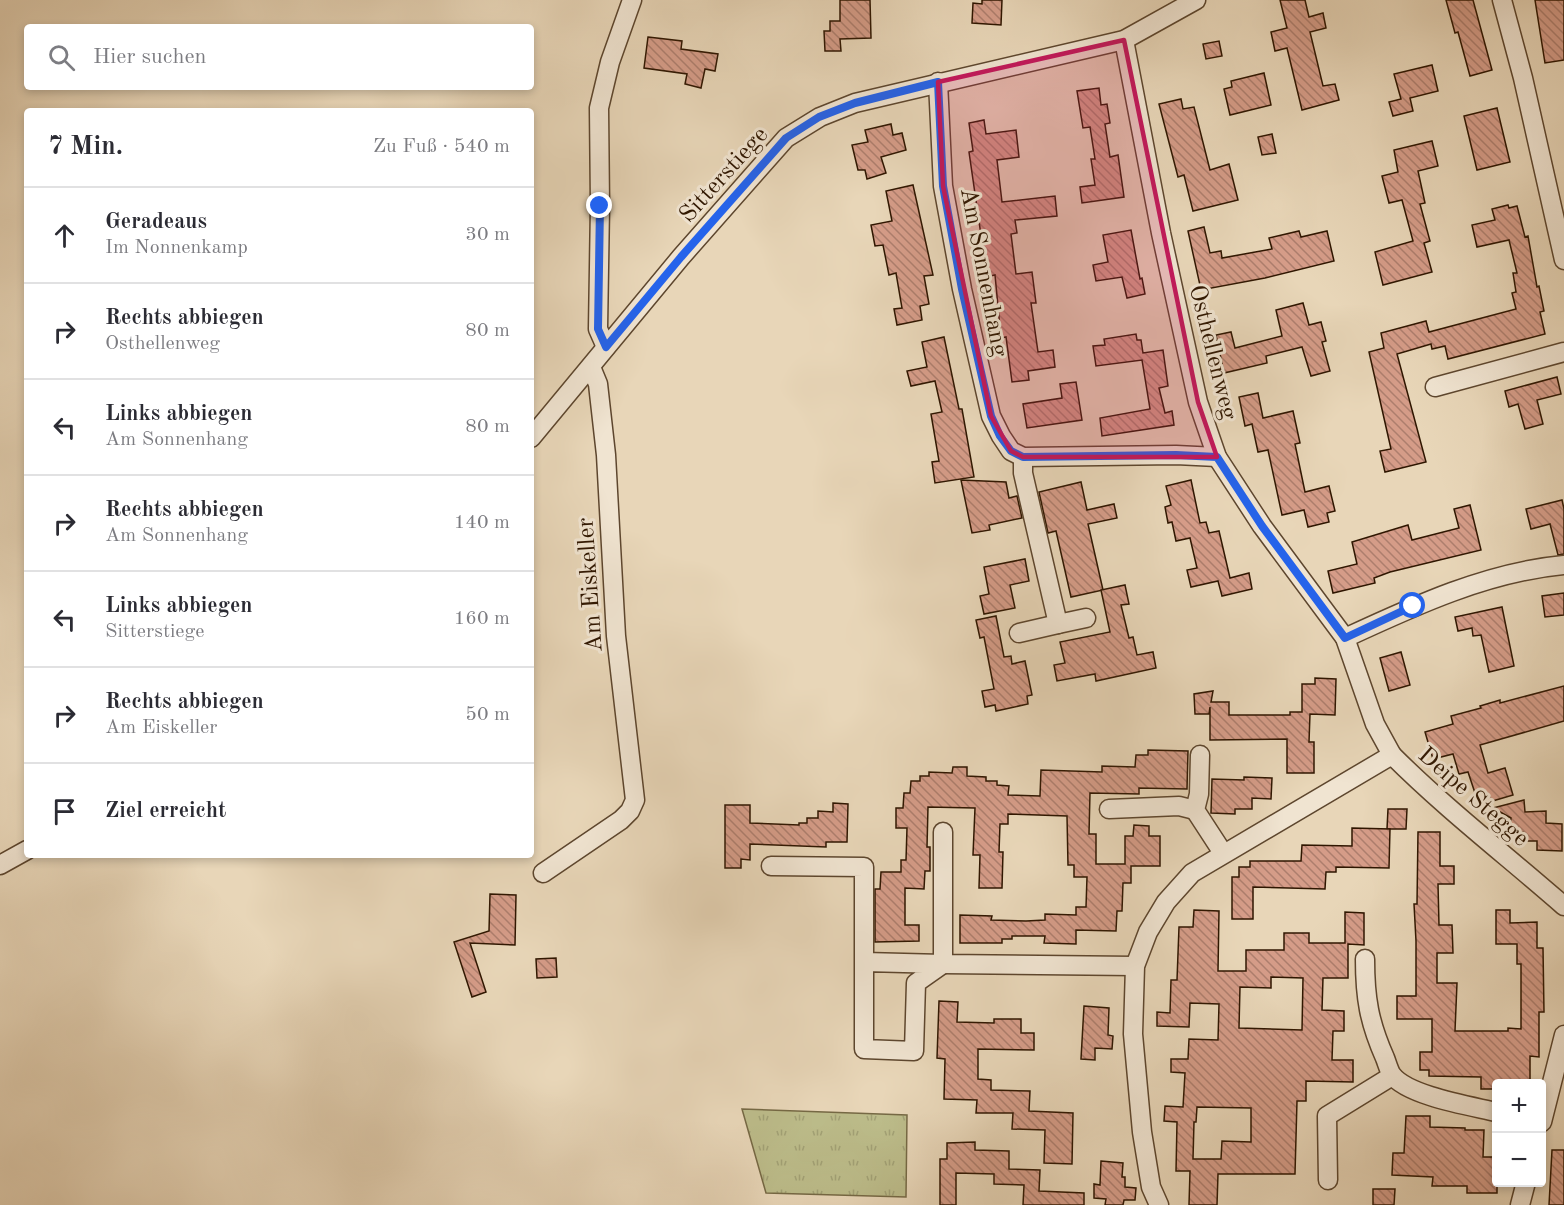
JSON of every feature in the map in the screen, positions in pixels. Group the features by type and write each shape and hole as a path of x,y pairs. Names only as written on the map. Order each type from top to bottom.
{"street":[{"path":"606,347 598,329 599,108 610,62 632,0"},
{"path":"1502,0 1523,78 1564,260"},
{"name":"Sitterstiege","path":"534,434 681,257 786,138 819,117 855,103 1124,40 1189,2"},
{"name":"Osthellenweg","path":"1124,40 1161,233 1198,402 1217,457 1262,526 1345,638 1375,724 1392,755"},
{"name":"Am Sonnenhang","path":"938,82 943,186 962,289 991,416 1000,436 1011,451 1023,457"},
{"path":"1435,387 1564,352"},
{"name":"Am Eiskeller","path":"543,873 621,820 630,811 635,800 616,636 605,444 598,384 591,367"},
{"path":"1058,624 1023,473 1023,457 1176,455 1217,457"},
{"path":"1345,638 1413,606 1476,584 1546,567 1564,565"},
{"path":"1019,633 1086,618"},
{"path":"1194,810 1199,794 1200,755"},
{"name":"Deipe Stegge","path":"1159,1205 1151,1187 1133,1034 1135,966 1148,932 1166,902 1192,873 1392,755 1424,788 1502,851 1564,906"},
{"path":"1109,809 1179,806 1194,810 1223,853"},
{"path":"944,832 944,964"},
{"path":"0,865 24,852"},
{"path":"771,866 864,867 864,1049 914,1051 916,983 944,964"},
{"path":"1365,959 1367,1008 1392,1076 1414,1090 1434,1097 1492,1111"},
{"path":"865,962 1135,966"},
{"path":"1546,1106 1564,1035"},
{"path":"1328,1180 1327,1116 1392,1076"},
{"path":"1520,1205 1525,1187"}],"highlighted area":[{"path":"1124,40 1198,402 1217,457 1023,457 1011,451 991,416 943,186 938,82"}],"green space":[{"path":"742,1109 907,1115 906,1197 766,1193"}],"building":[{"path":"840,0 870,0 871,38 840,39 841,51 825,51 824,31 830,31 830,21 840,21"},
{"path":"982,0 1002,0 1001,25 972,23 973,3 982,4"},
{"path":"1280,0 1305,0 1309,17 1323,13 1326,28 1310,32 1323,86 1335,84 1339,100 1302,110 1287,48 1275,51 1271,32 1287,28"},
{"path":"1446,0 1473,0 1492,70 1470,76 1458,32 1455,33"},
{"path":"1535,0 1564,0 1564,60 1545,63"},
{"path":"648,37 682,41 681,49 718,54 715,71 705,69 701,88 685,84 687,74 644,68"},
{"path":"1219,41 1222,56 1206,59 1203,44"},
{"path":"1432,65 1438,91 1410,98 1413,111 1393,116 1389,102 1401,99 1394,74"},
{"path":"1264,73 1271,105 1230,115 1224,89 1232,87 1231,81"},
{"path":"1099,88 1101,105 1107,104 1110,123 1105,124 1110,157 1118,155 1124,197 1082,203 1080,187 1095,185 1091,159 1095,159 1090,127 1083,128 1077,91"},
{"path":"1181,99 1183,109 1194,107 1210,170 1229,164 1238,200 1193,211 1184,175 1178,177 1159,104"},
{"path":"1497,108 1510,162 1477,170 1464,116"},
{"path":"984,120 986,134 1016,130 1019,157 997,160 1002,202 1055,196 1057,216 1015,220 1017,233 1011,234 1016,274 1032,272 1036,303 1031,303 1038,352 1053,350 1055,367 1028,371 1029,380 1012,382 1006,337 1001,338 995,275 985,277 969,152 973,151 969,123"},
{"path":"891,124 893,135 902,133 906,150 881,157 886,173 867,179 865,170 858,170 852,145 868,142 865,130"},
{"path":"1272,134 1276,153 1262,155 1258,137"},
{"path":"1432,141 1438,166 1418,171 1425,203 1420,204 1430,241 1424,243 1432,272 1383,285 1375,252 1413,241 1402,200 1389,203 1382,176 1398,172 1394,150"},
{"path":"913,185 933,275 924,276 929,304 920,306 922,320 897,325 894,309 902,308 896,273 889,275 883,245 875,246 871,225 892,221 886,191"},
{"path":"1508,205 1509,208 1517,206 1525,237 1528,236 1537,287 1539,286 1544,311 1540,312 1545,334 1448,359 1445,346 1432,349 1431,344 1397,354 1426,462 1385,472 1380,451 1391,449 1369,352 1384,348 1381,333 1426,321 1429,332 1516,309 1512,293 1516,292 1513,273 1517,273 1509,240 1477,247 1472,225 1495,220 1492,209"},
{"path":"1204,227 1210,253 1221,251 1222,258 1272,249 1269,238 1299,231 1301,237 1327,231 1334,261 1265,278 1201,290 1188,231"},
{"path":"1131,230 1145,294 1127,298 1122,277 1096,281 1093,265 1108,262 1103,235"},
{"path":"1303,303 1309,325 1321,322 1326,341 1322,342 1330,371 1311,376 1302,347 1266,356 1267,363 1224,373 1216,335 1231,332 1235,348 1282,336 1276,310"},
{"path":"1136,334 1137,340 1141,340 1143,353 1163,350 1168,386 1159,388 1165,413 1172,411 1174,425 1102,436 1100,418 1150,409 1142,360 1096,366 1093,346 1105,345 1104,339"},
{"path":"944,337 959,409 962,409 974,477 935,483 932,462 939,461 931,414 942,412 935,381 911,386 907,371 927,367 922,342"},
{"path":"1557,377 1561,394 1537,400 1543,424 1525,429 1518,404 1509,407 1505,391"},
{"path":"1076,382 1082,420 1027,428 1023,404 1062,398 1060,384"},
{"path":"1258,393 1263,418 1293,411 1300,443 1295,444 1305,492 1329,486 1335,511 1327,513 1329,522 1308,527 1304,510 1282,515 1268,450 1258,452 1252,424 1245,426 1239,397"},
{"path":"961,480 1006,482 1009,498 1017,496 1022,518 989,525 990,530 972,533"},
{"path":"1191,480 1200,523 1206,522 1209,533 1219,531 1230,578 1249,573 1252,589 1222,596 1218,581 1191,587 1187,570 1197,568 1190,538 1176,541 1172,522 1168,523 1165,507 1171,505 1166,486"},
{"path":"1081,482 1087,510 1114,504 1117,518 1088,524 1103,590 1071,597 1056,531 1048,533 1039,492"},
{"path":"1562,500 1564,554 1558,555 1550,524 1531,529 1526,509"},
{"path":"1470,505 1481,550 1390,572 1374,578 1375,583 1333,593 1328,571 1357,564 1352,542 1408,525 1412,540 1459,528 1454,509"},
{"path":"1025,559 1029,581 1010,585 1015,608 984,614 980,596 989,594 984,567"},
{"path":"1125,585 1129,604 1121,605 1129,638 1133,637 1137,655 1153,652 1156,668 1096,681 1095,674 1057,681 1054,665 1065,663 1060,642 1110,632 1101,590"},
{"path":"1564,593 1564,615 1545,617 1542,596"},
{"path":"1502,607 1514,666 1489,672 1481,635 1473,636 1472,628 1458,631 1455,617"},
{"path":"996,616 1004,657 1011,656 1012,664 1025,661 1032,695 1027,696 1028,704 996,711 995,705 985,707 982,691 994,689 984,637 980,638 976,620"},
{"path":"1401,652 1410,685 1389,691 1380,658"},
{"path":"1315,678 1336,679 1335,715 1310,714 1309,742 1314,742 1314,773 1287,773 1287,739 1210,740 1210,707 1209,714 1195,714 1194,694 1213,691 1211,702 1229,702 1229,715 1290,715 1290,712 1302,712 1302,684 1315,684"},
{"path":"1564,686 1564,721 1480,745 1488,773 1505,768 1513,795 1479,805 1468,772 1459,774 1453,754 1433,759 1425,732 1453,724 1451,716 1500,700 1500,703"},
{"path":"1148,750 1188,751 1187,789 1139,788 1139,794 1090,793 1089,834 1096,834 1096,864 1125,864 1125,836 1133,836 1134,825 1149,826 1149,836 1160,836 1160,866 1131,866 1131,883 1123,883 1122,911 1117,911 1116,931 1076,930 1076,944 1044,943 1045,936 1012,936 1012,939 1002,939 1002,943 960,943 960,915 992,916 991,920 1026,921 1045,920 1045,914 1076,915 1076,907 1086,907 1087,877 1074,877 1074,865 1068,865 1067,816 1008,814 1008,824 1000,824 999,852 1003,852 1002,888 979,888 980,855 973,855 975,808 928,807 927,847 930,847 930,871 925,871 924,889 905,888 905,925 919,925 919,941 875,942 875,889 880,889 881,872 901,872 901,860 906,860 907,828 896,828 896,808 903,808 904,793 910,793 911,781 920,781 920,776 929,776 929,772 952,773 953,767 967,767 967,776 986,777 986,781 997,781 997,785 1009,786 1008,795 1040,796 1041,770 1102,772 1102,766 1135,767 1136,755 1148,755"},
{"path":"1244,777 1272,778 1271,799 1252,798 1252,809 1235,809 1235,814 1211,813 1212,779 1244,780"},
{"path":"1524,800 1525,812 1546,811 1546,823 1562,824 1562,851 1537,850 1537,841 1524,841 1523,832 1509,834 1511,818 1493,808"},
{"path":"833,803 848,804 847,842 826,842 826,847 750,844 750,860 741,859 741,868 725,868 725,805 750,805 750,823 799,825 799,823 807,823 807,818 818,818 818,811 833,812"},
{"path":"1388,809 1407,809 1406,829 1387,829"},
{"path":"1352,828 1390,829 1389,868 1336,867 1336,872 1326,872 1325,889 1253,887 1253,919 1232,919 1232,877 1239,877 1239,867 1250,867 1250,861 1301,861 1302,845 1352,846"},
{"path":"1418,832 1440,832 1440,866 1454,866 1454,884 1438,884 1439,925 1452,925 1453,953 1437,953 1437,983 1457,983 1455,1031 1521,1029 1521,964 1517,964 1517,944 1496,944 1496,910 1510,910 1510,923 1537,922 1537,948 1543,948 1544,1012 1539,1012 1539,1057 1530,1056 1530,1079 1492,1079 1492,1089 1481,1089 1481,1077 1429,1076 1429,1070 1420,1070 1420,1052 1432,1052 1432,1019 1397,1019 1397,996 1416,996 1414,904 1417,904"},
{"path":"490,894 516,895 515,945 470,943 486,992 472,997 454,942 489,931"},
{"path":"1194,910 1219,911 1218,971 1246,971 1246,950 1284,950 1284,933 1309,933 1309,943 1345,943 1345,912 1364,913 1364,945 1348,944 1348,978 1323,978 1322,1010 1344,1011 1344,1031 1333,1031 1332,1060 1353,1060 1353,1082 1306,1081 1306,1101 1297,1101 1295,1174 1218,1174 1217,1205 1189,1205 1190,1171 1176,1171 1177,1122 1164,1121 1165,1106 1183,1107 1185,1073 1171,1072 1171,1059 1188,1059 1189,1039 1218,1040 1219,1004 1190,1003 1189,1027 1157,1026 1157,1012 1170,1013 1171,980 1177,980 1179,927 1193,927","holes":["1271,977 1303,978 1302,1030 1239,1028 1240,987 1271,988","1197,1107 1251,1108 1251,1142 1222,1141 1221,1159 1193,1159 1194,1122 1196,1122"]},
{"path":"556,958 557,977 537,978 536,959"},
{"path":"939,1001 958,1002 957,1022 994,1023 994,1019 1021,1019 1021,1033 1034,1033 1034,1050 978,1049 978,1079 991,1080 991,1090 1030,1091 1029,1111 1073,1113 1072,1164 1044,1163 1045,1130 1012,1129 1013,1113 976,1113 977,1100 944,1099 945,1059 937,1058"},
{"path":"1084,1006 1109,1008 1108,1035 1113,1036 1112,1049 1095,1048 1095,1060 1081,1059"},
{"path":"1406,1116 1430,1116 1430,1127 1484,1130 1483,1157 1492,1157 1492,1187 1497,1187 1497,1193 1467,1193 1467,1186 1432,1186 1433,1177 1392,1175 1393,1153 1404,1153"},
{"path":"975,1142 975,1150 1009,1151 1009,1169 1040,1170 1039,1191 1084,1193 1084,1205 1023,1205 1024,1185 994,1184 994,1174 956,1173 956,1205 940,1205 940,1159 947,1159 947,1143"},
{"path":"1552,1150 1564,1150 1564,1205 1549,1205"},
{"path":"1101,1161 1123,1163 1122,1177 1125,1177 1125,1187 1136,1188 1135,1200 1124,1200 1123,1205 1105,1205 1106,1199 1094,1198 1094,1184 1100,1185"},
{"path":"1373,1189 1395,1189 1394,1205 1373,1205"}],"route":[{"path":"600,206 598,329 606,347 681,257 786,138 819,117 855,103 938,82 943,186 962,289 991,416 1000,436 1011,451 1023,457 1176,455 1217,457 1262,526 1345,638 1413,606"}]}
